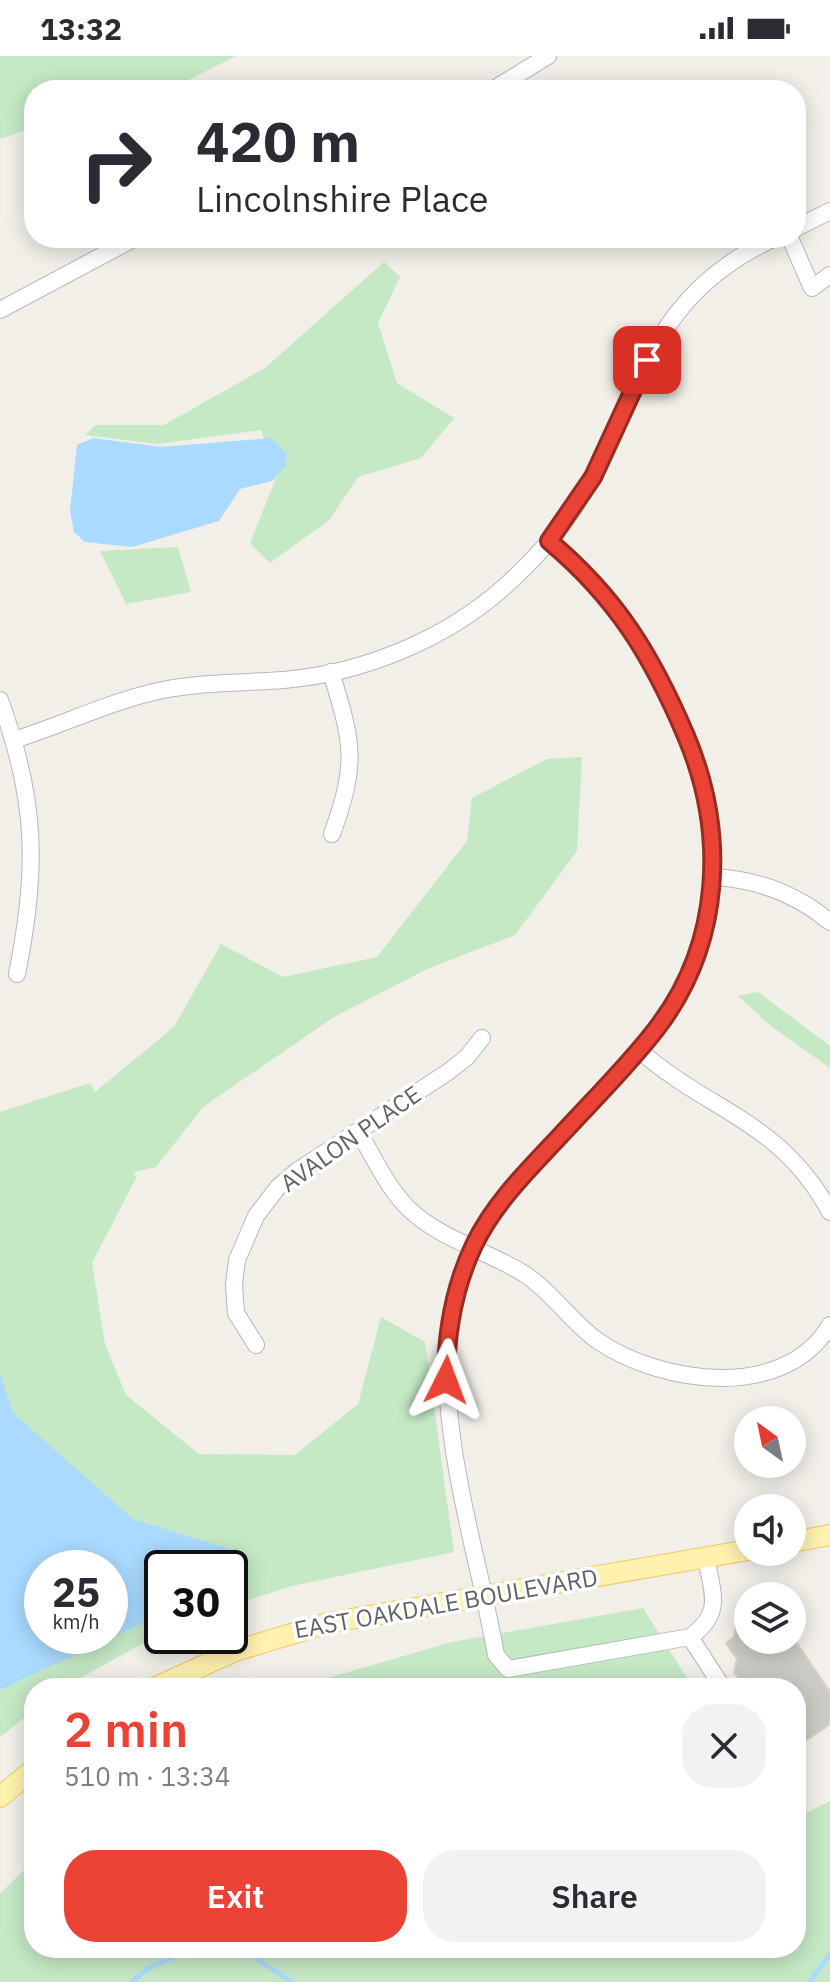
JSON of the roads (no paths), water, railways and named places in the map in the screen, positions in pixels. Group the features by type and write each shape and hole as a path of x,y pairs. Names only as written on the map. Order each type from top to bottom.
{"main road":[{"path":"806,1539 830,1535"},
{"name":"EAST OAKDALE BOULEVARD","path":"175,1678 223,1655 280,1635 363,1616 734,1552"},
{"path":"0,1797 24,1777"}],"street":[{"path":"508,80 548,56"},
{"path":"806,223 830,211"},
{"path":"0,310 116,248"},
{"path":"14,740 155,692 200,684 284,680 331,672 371,662 434,635 501,589 549,541 593,477 660,333 682,303 719,270 758,248"},
{"path":"794,248 812,288 830,275"},
{"path":"549,541 607,594 654,669 676,712 706,790 711,819 713,877 706,925 674,1004 639,1050 514,1186 472,1248 449,1323 448,1408 496,1655 508,1669 690,1637 711,1617 714,1603 706,1557"},
{"path":"331,672 352,750 346,794 332,834"},
{"path":"0,700 25,781 33,865 30,907 17,974"},
{"path":"713,877 772,888 795,897 830,922"},
{"name":"AVALON PLACE","path":"256,1345 234,1306 237,1260 256,1216 287,1179 448,1072 482,1038"},
{"path":"639,1050 677,1082 731,1110 773,1140 804,1173 830,1212"},
{"path":"359,1133 407,1208 424,1222 539,1285 599,1342 634,1360 675,1373 722,1377 776,1369 812,1348 830,1325"},
{"path":"690,1637 717,1678"}],"water":[{"path":"93,438 161,447 271,438 287,454 286,465 272,481 240,489 219,521 132,547 85,542 74,532 70,511 77,445"},
{"path":"0,1373 13,1413 133,1519 227,1550 144,1550 144,1622 128,1630 128,1550 24,1550 24,1654 77,1654 0,1690"}],"waterway":[{"path":"810,1982 830,1954"},
{"path":"132,1982 147,1969 171,1958"},
{"path":"257,1958 292,1982"}]}
